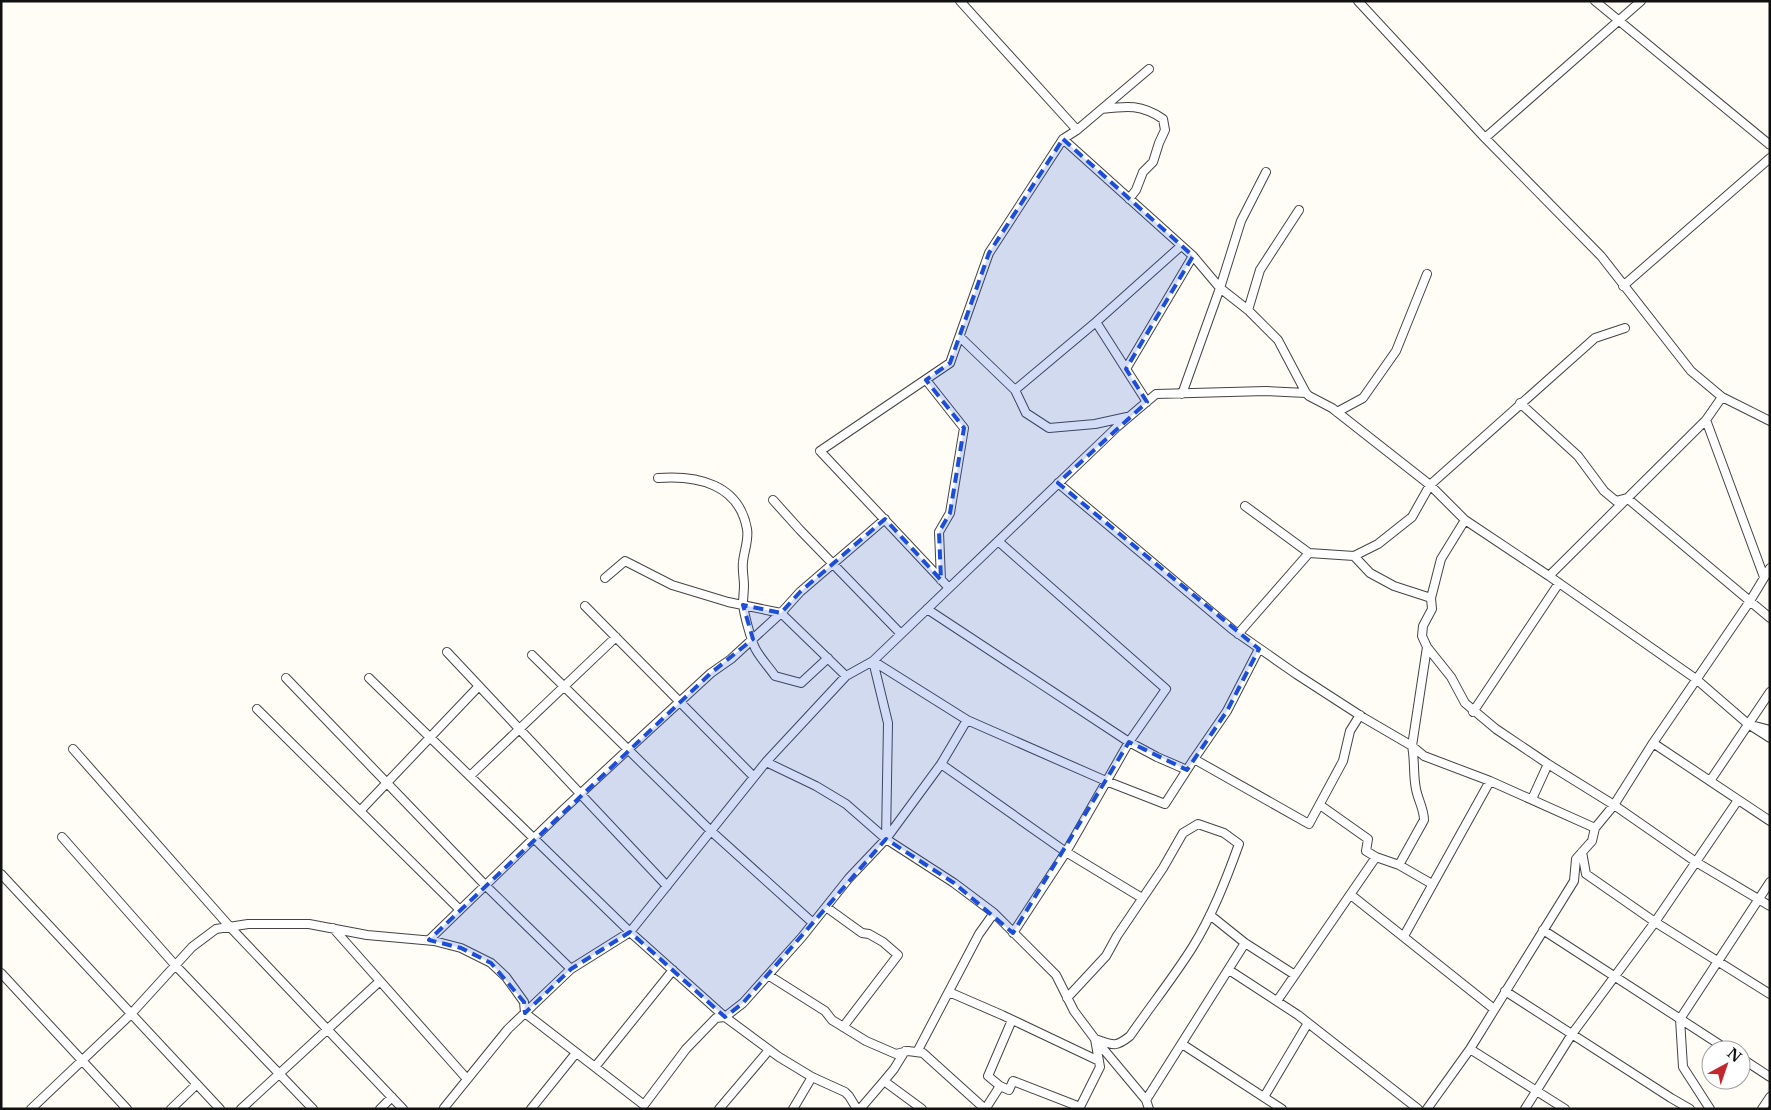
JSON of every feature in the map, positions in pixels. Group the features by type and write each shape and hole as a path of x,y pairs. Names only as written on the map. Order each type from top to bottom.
{"street":[{"path":"960,1 1077,130"},
{"path":"1358,1 1485,138 1602,256 1623,286 1691,371 1722,397 1770,421"},
{"path":"1595,1 1770,145"},
{"path":"1485,138 1641,1"},
{"path":"949,588 820,451 950,364 990,253 1063,139 1077,130 1149,69"},
{"path":"1102,109 1138,106 1153,112 1162,119 1166,130 1153,162 1143,172 1136,190 1129,199"},
{"path":"1063,139 1193,256 1220,288 1248,310 1278,340 1306,393"},
{"path":"1623,286 1770,158"},
{"path":"1182,394 1220,288 1241,221 1266,172"},
{"path":"1248,310 1260,270 1299,210"},
{"path":"1015,390 1096,322 1181,246"},
{"path":"1096,322 1126,369 1193,256"},
{"path":"1337,412 1363,398 1396,351 1427,274"},
{"path":"1096,322 1147,402"},
{"path":"1245,506 1309,552 1354,556 1378,544 1412,517 1430,484 1594,338 1625,328"},
{"path":"960,337 1015,390 1026,413 1049,428 1095,424 1129,417"},
{"path":"926,380 964,428 950,512 939,532 941,580"},
{"path":"444,1108 508,1029 571,969 630,932 766,762 846,676 873,661 1058,483 1156,394 1266,391 1306,393 1337,412 1430,484 1465,520 1696,679 1748,724 1770,738"},
{"path":"1549,576 1706,420 1722,397"},
{"path":"1520,403 1578,456 1604,491 1616,501 1628,498"},
{"path":"1706,420 1764,577"},
{"path":"658,478 676,476 695,478 716,485 730,495 741,510 747,530 743,563 743,605 755,648 775,676 801,683 828,658"},
{"path":"1058,483 1238,634 1360,715 1412,746 1424,756 1490,781 1595,828"},
{"path":"1628,498 1770,618"},
{"path":"773,500 901,634"},
{"path":"429,940 628,749 711,673 731,659 753,639 800,592 885,519"},
{"path":"1465,520 1442,559 1431,598 1432,609 1423,626 1422,636 1427,647 1451,677 1465,704 1473,712 1548,764 1614,805 1696,862 1770,906"},
{"path":"998,541 1166,689 1129,742 1066,852 1013,933"},
{"path":"1238,634 1309,552"},
{"path":"1354,556 1370,573 1394,586 1431,598"},
{"path":"605,578 626,561 672,585 743,605 781,613 846,676"},
{"path":"1427,1109 1470,1049 1574,881 1576,859 1592,841 1595,828 1614,805 1653,743 1750,601 1770,568"},
{"path":"1473,712 1559,583"},
{"path":"586,606 754,777"},
{"path":"927,609 1129,742 1187,770"},
{"path":"470,776 616,637"},
{"path":"1399,865 1424,820 1424,813 1416,790 1415,760 1412,746 1427,647"},
{"path":"873,661 967,720 1106,781 1165,804 1227,711 1259,649"},
{"path":"447,652 667,886"},
{"path":"532,655 711,831 813,923"},
{"path":"873,661 888,723 886,839"},
{"path":"286,678 486,886 571,969"},
{"path":"369,678 630,932 724,1017 769,1050 812,1077 845,1092 858,1109 894,1069 905,1051"},
{"path":"360,811 479,686"},
{"path":"1710,781 1770,692"},
{"path":"257,709 460,910"},
{"path":"1194,759 1309,824 1343,761 1350,731 1360,715"},
{"path":"31,1109 131,1014 192,947 216,929 248,924 309,924 368,934 429,940 461,948 490,963 506,976 524,1002 525,1013 643,1107 686,1049 716,1018 724,1017 742,1003 813,923 848,878 886,839 940,764 967,720"},
{"path":"1748,724 1770,730"},
{"path":"1653,743 1770,821"},
{"path":"73,749 230,927 403,1109"},
{"path":"766,762 816,786 846,804 886,839 954,883 994,913 1056,975 1074,1011 1146,1100 1149,1109"},
{"path":"940,764 1066,852 1142,898"},
{"path":"1532,799 1548,764"},
{"path":"1404,936 1490,781"},
{"path":"1525,1109 1572,1034 1655,922 1738,800"},
{"path":"1320,805 1368,839 1366,851 1376,857 1399,865 1432,884"},
{"path":"1067,998 1106,956 1117,936 1163,868 1183,833 1198,824 1224,833 1239,844 1210,915 1192,948 1130,1036 1120,1044 1111,1044 1095,1039"},
{"path":"62,837 175,965 313,1109"},
{"path":"1582,852 1586,874 1655,922 1770,994"},
{"path":"1277,1001 1376,857"},
{"path":"1,874 220,1109"},
{"path":"1710,1109 1683,1067 1680,1018 1770,882"},
{"path":"1351,896 1494,1009"},
{"path":"826,907 862,933 869,934 883,942 898,954 843,1027"},
{"path":"917,1052 979,934 994,913"},
{"path":"1210,915 1245,943 1295,975"},
{"path":"333,928 467,1079"},
{"path":"1543,930 1713,1040"},
{"path":"1146,1100 1245,943"},
{"path":"595,1067 673,970"},
{"path":"1229,970 1308,1023 1418,1109"},
{"path":"1,973 127,1109"},
{"path":"768,975 825,1011 832,1020 866,1041 896,1054 905,1051 923,1053 985,1108 1000,1086"},
{"path":"241,1109 380,981"},
{"path":"1505,990 1690,1109"},
{"path":"948,992 1099,1061"},
{"path":"1012,1020 988,1076 1000,1086 1009,1090 1014,1080 1079,1108 1100,1067 1095,1039"},
{"path":"1264,1097 1308,1023"},
{"path":"1182,1044 1282,1109"},
{"path":"1470,1049 1565,1109"},
{"path":"719,1109 769,1050"},
{"path":"531,1109 576,1053"},
{"path":"1751,1065 1770,1077"},
{"path":"793,1109 812,1077"},
{"path":"884,1081 922,1109"},
{"path":"171,1109 197,1084"},
{"path":"380,1109 392,1097"},
{"path":"1762,1109 1770,1097"},
{"path":"1670,1109 1671,1098"}],"highlighted area":[{"path":"1063,139 1193,256 1126,369 1147,402 1058,483 1259,649 1227,711 1187,770 1129,742 1013,933 954,883 886,839 743,1003 725,1017 630,932 571,969 525,1013 524,1002 491,963 461,948 429,940 711,673 753,639 743,605 781,613 800,592 885,519 941,580 939,532 950,513 964,428 926,380 950,363 989,253"}]}
